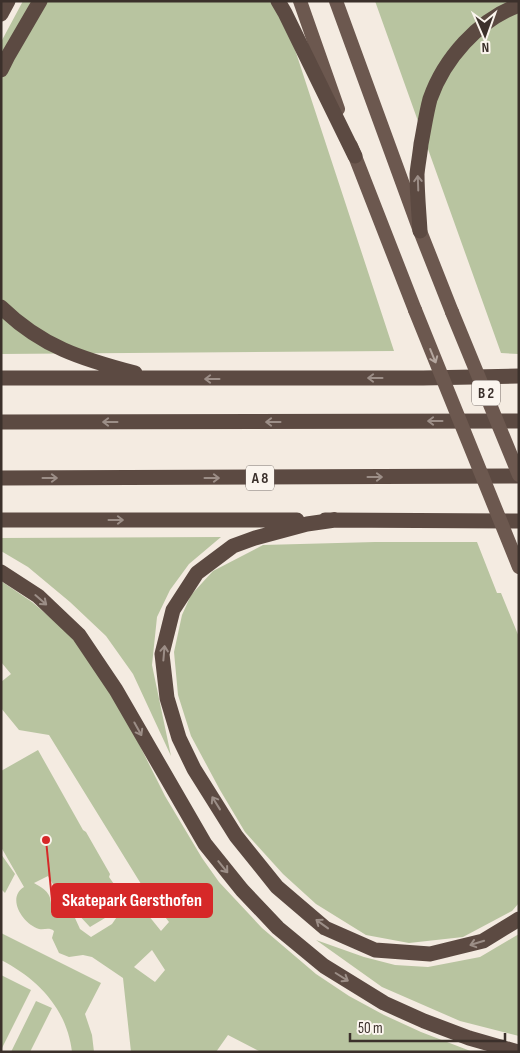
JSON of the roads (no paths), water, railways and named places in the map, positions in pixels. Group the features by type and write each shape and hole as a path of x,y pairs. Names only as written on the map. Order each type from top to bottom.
{"highway":[{"path":"1,14 8,1"},
{"path":"1,70 40,1"},
{"path":"278,1 355,156"},
{"path":"300,1 355,156 519,568"},
{"path":"336,1 420,232"},
{"path":"420,232 417,173 430,100 441,74 460,48 482,26 519,5"},
{"name":"B 2","path":"420,232 519,475"},
{"path":"1,307 19,325 54,347 97,363 156,379"},
{"path":"1,378 423,378 519,376"},
{"path":"1,422 519,422"},
{"name":"A 8","path":"1,478 519,475"},
{"path":"1,520 519,521"},
{"path":"335,520 297,526 233,546 197,573 173,610 162,654 167,698 179,738 194,769 236,836 277,887 325,928 375,950 430,954 483,942 519,919"},
{"path":"1,572 38,596 79,635 116,690 205,844 242,890 278,928 324,966 384,1003 469,1038 518,1052"}],"place":[{"name":"Skatepark Gersthofen","path":"46,840"}]}
